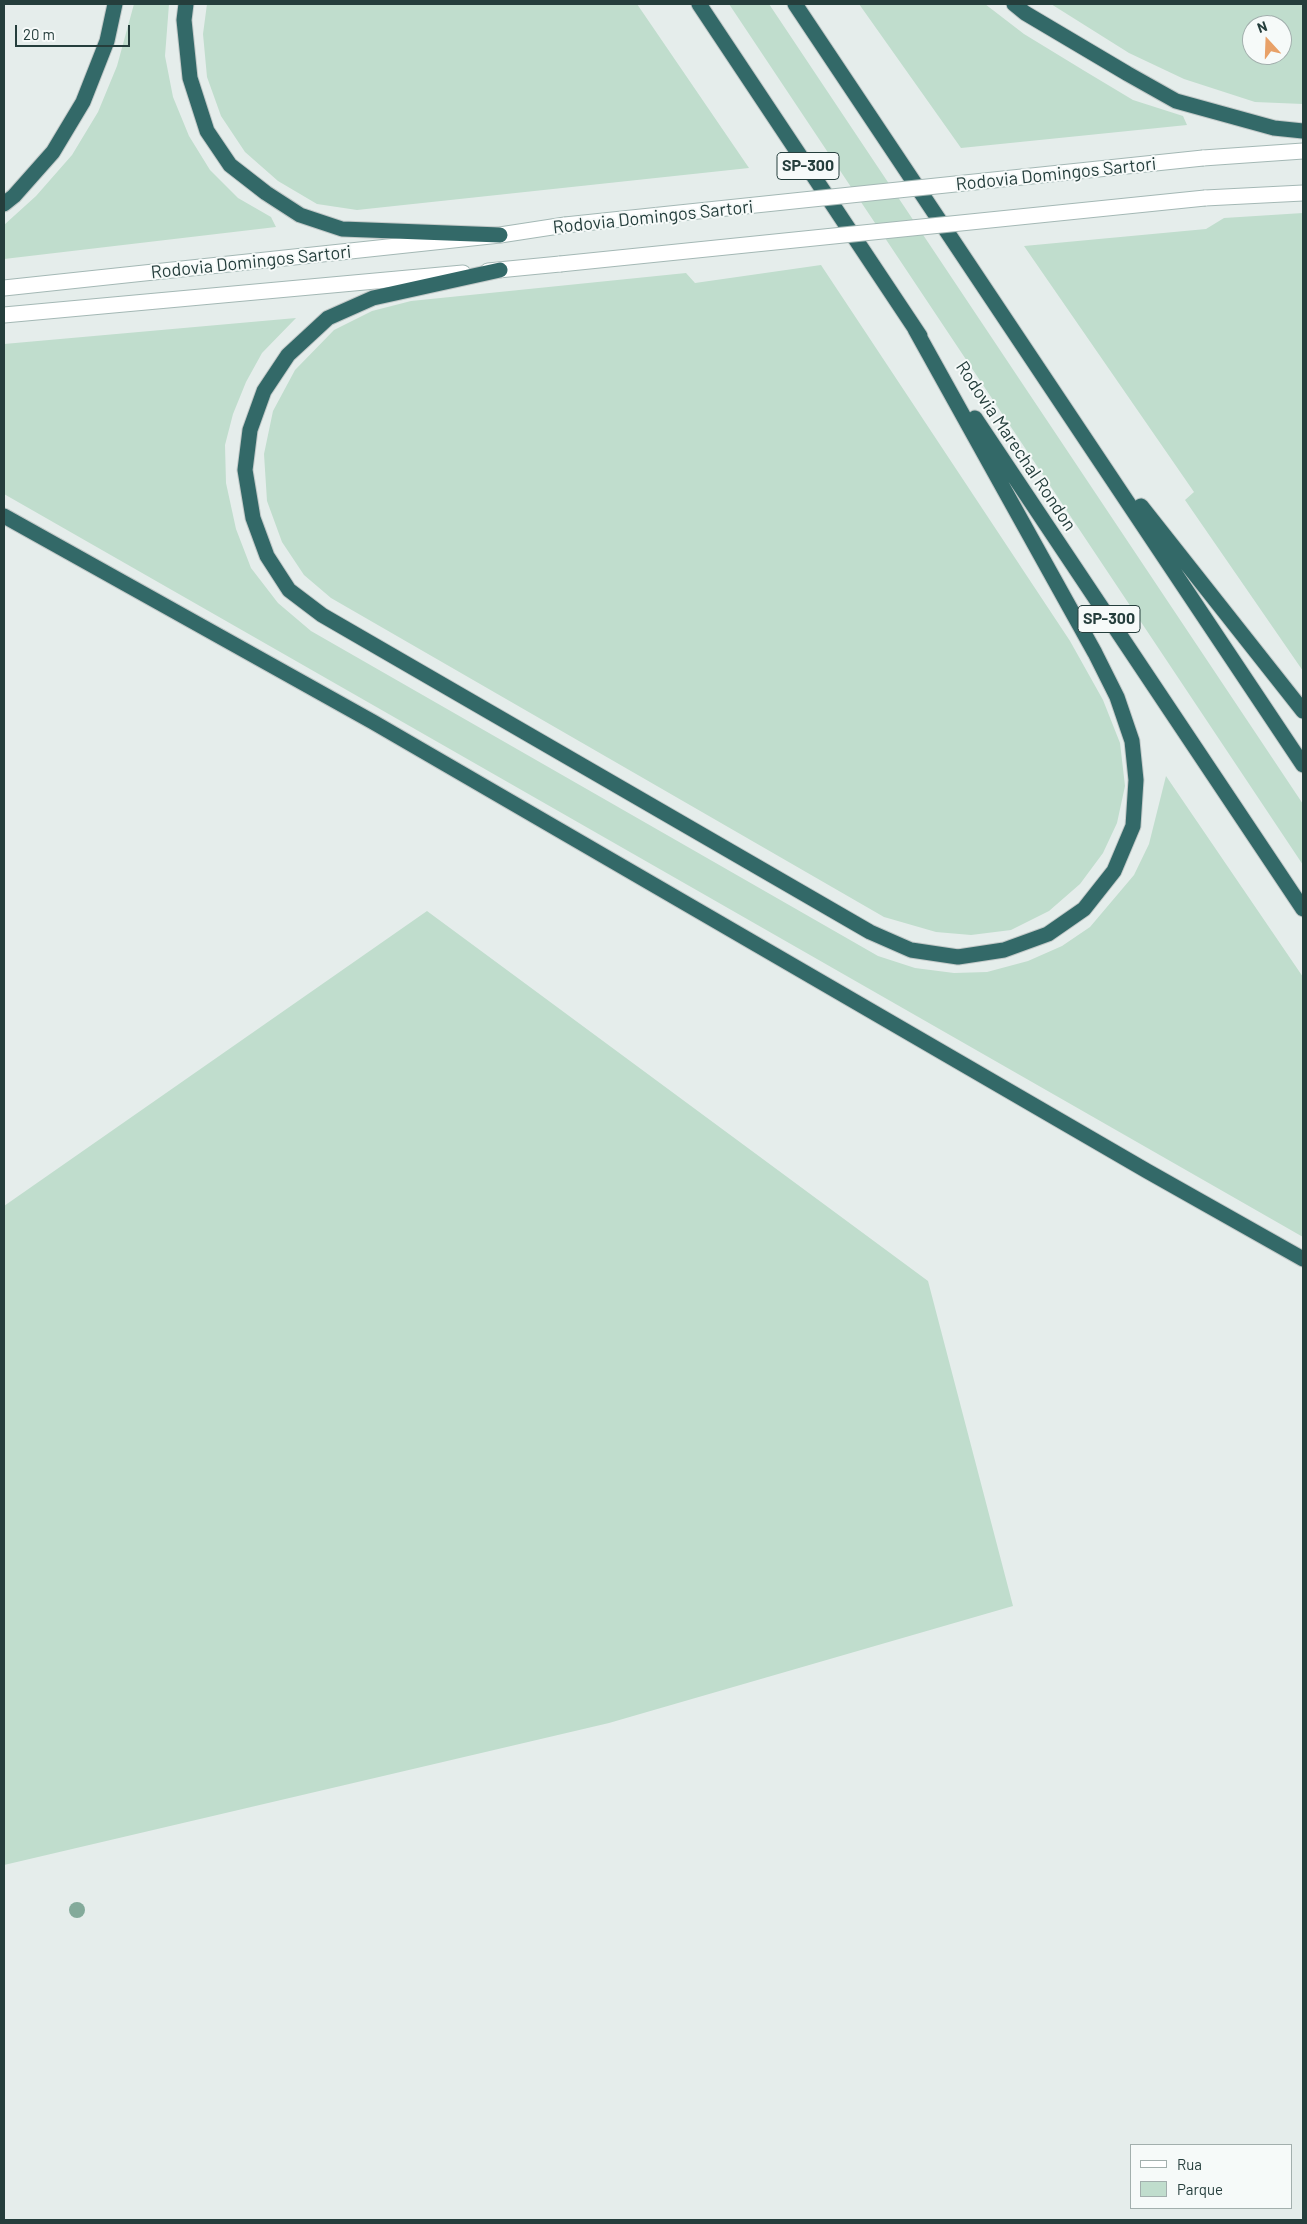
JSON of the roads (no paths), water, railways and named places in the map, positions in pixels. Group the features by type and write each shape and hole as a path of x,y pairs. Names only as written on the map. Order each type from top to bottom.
{"highway":[{"path":"4,204 14,196 53,152 83,102 107,41 115,4"},
{"path":"186,4 184,20 190,78 207,131 230,165 266,193 300,214 342,229 500,235"},
{"name":"Rodovia Marechal Rondon","path":"699,4 1303,909"},
{"path":"795,4 1303,765"},
{"path":"1014,4 1176,101 1274,128 1303,131"},
{"path":"500,270 374,298 328,318 288,355 264,390 250,430 245,470 252,518 267,556 289,590 322,615 870,932 912,950 958,957 1004,950 1048,934 1084,909 1114,871 1133,826 1136,780 1132,740 1116,696 1095,653 915,329"},
{"path":"1072,420 1303,711"},
{"path":"4,516 381,727 1303,1259"}],"main road":[{"name":"Rodovia Domingos Sartori","path":"4,288 500,235 565,225 1204,158 1303,151"},
{"name":"Rodovia Domingos Sartori","path":"4,315 500,270 1205,198 1303,193"}]}
